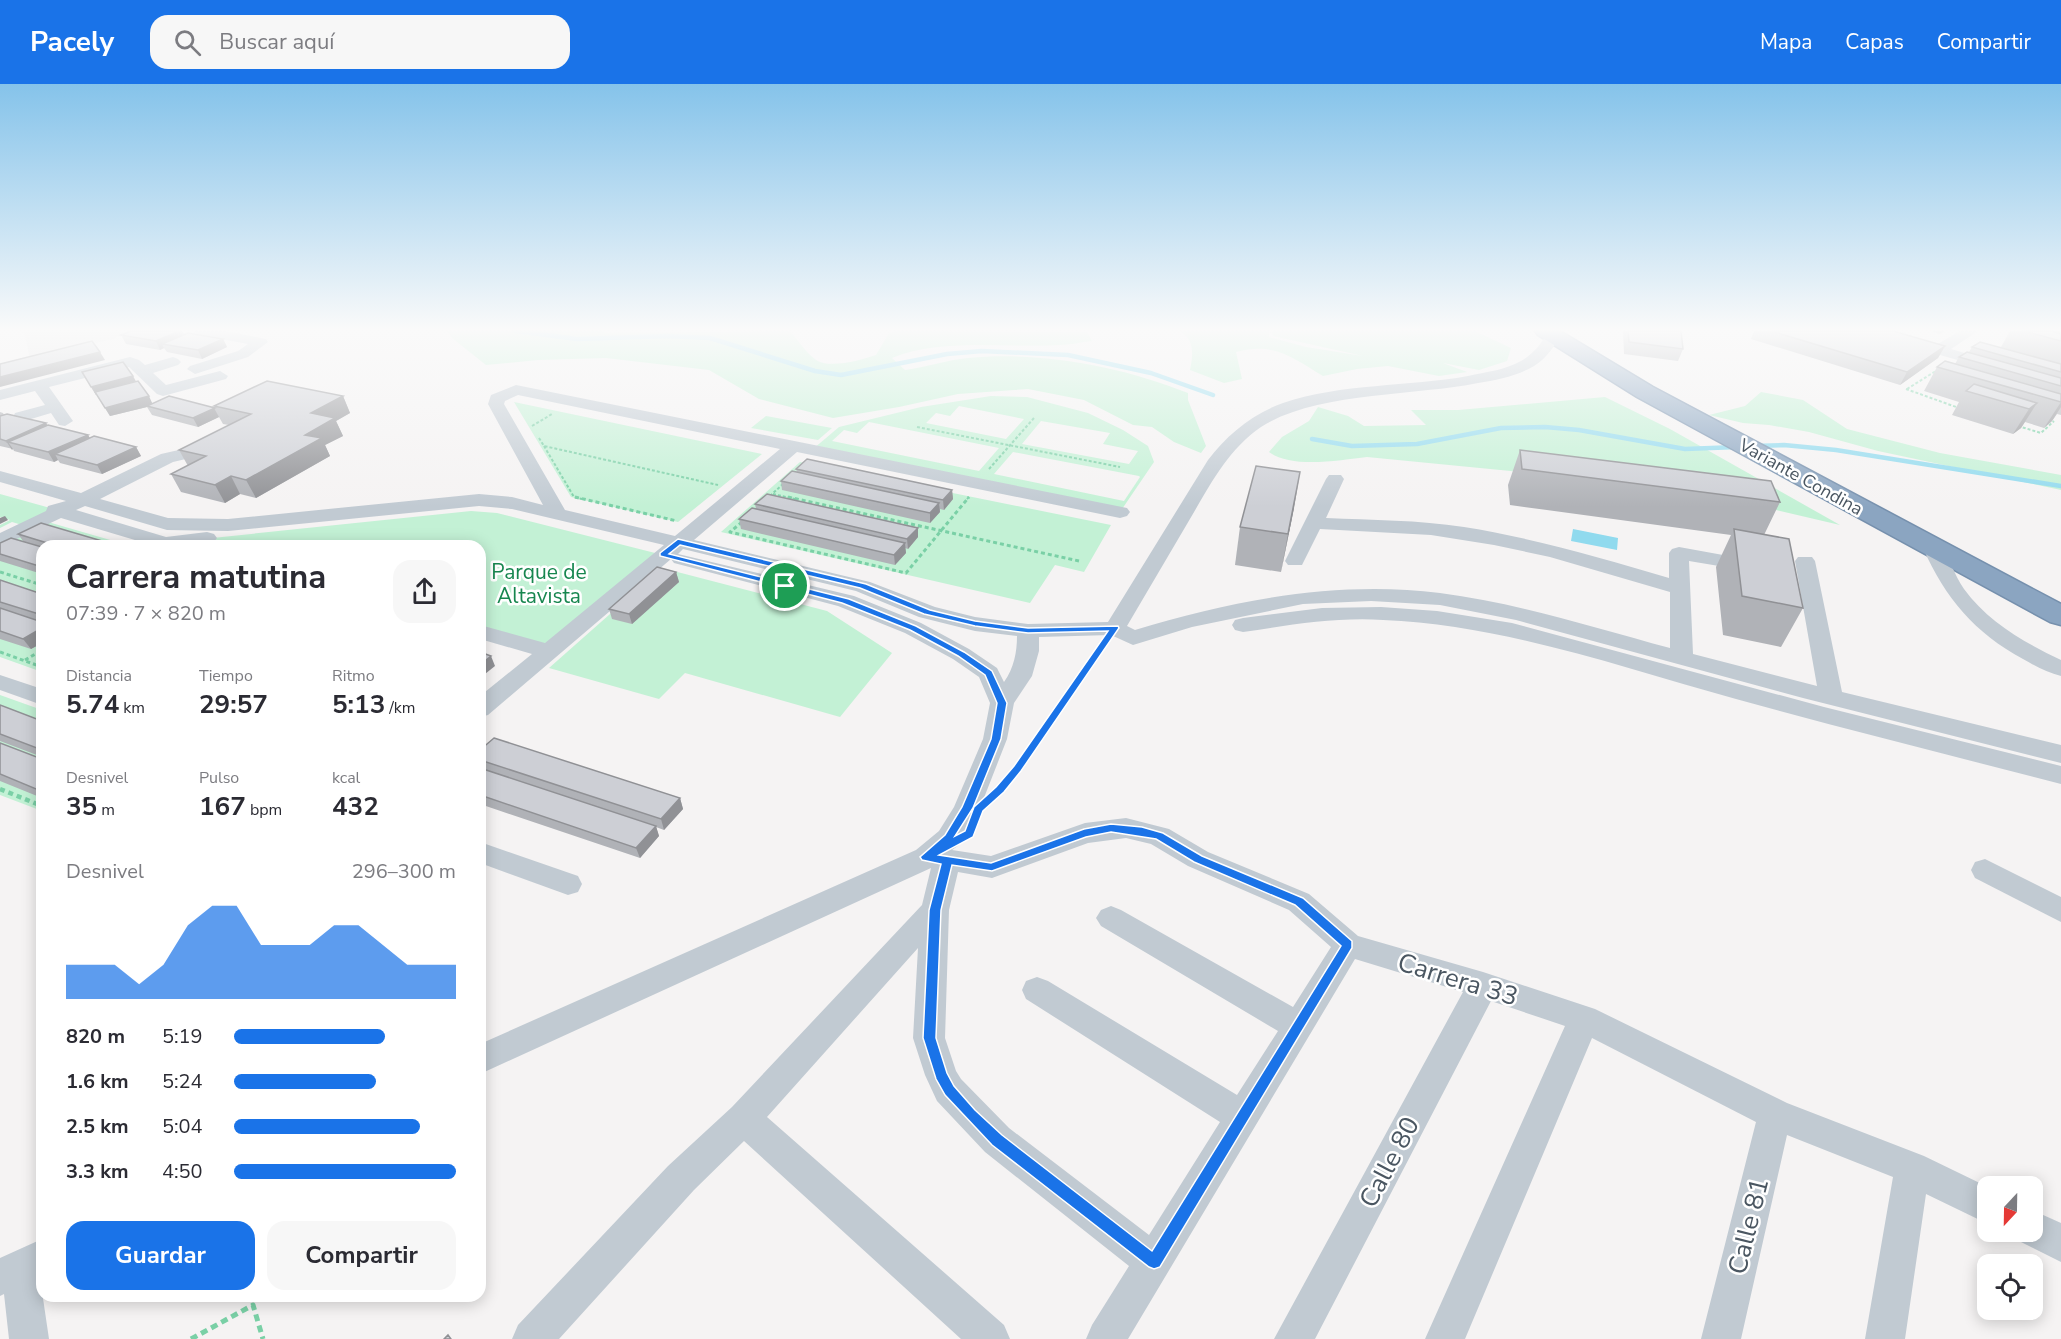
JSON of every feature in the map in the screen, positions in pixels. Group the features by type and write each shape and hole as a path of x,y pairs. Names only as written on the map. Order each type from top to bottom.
{"highway":[{"name":"Variante Condina","path":"1641,390 2055,614"}],"street":[{"path":"21,417 73,390"},
{"path":"557,513 496,404 497,398 506,393 516,390 803,447 974,490 1120,512"},
{"path":"1115,628 1214,464 1229,444 1249,428 1288,407 1406,390"},
{"path":"0,395 51,402"},
{"path":"0,408 51,402"},
{"path":"0,541 167,458 234,442"},
{"path":"486,704 671,548 803,447"},
{"path":"0,477 167,524 191,526 228,525 479,500 512,503 557,513 846,601 913,628 961,654 989,674 1002,703"},
{"path":"1295,561 1335,479"},
{"path":"0,494 157,540"},
{"path":"206,540 471,511 497,513 863,586 927,612 975,624 1028,631 1115,628 1133,638 1183,624 1303,598 1371,596 1440,599 1518,614 1832,697 2061,754"},
{"path":"1312,523 1430,529 1465,534 1552,552 1680,588"},
{"path":"1932,548 1943,575 1970,611 2012,645 2061,669"},
{"path":"1682,658 1680,554 1766,567"},
{"path":"1805,561 1827,682 1832,697"},
{"path":"1183,624 1191,628 1222,628 1322,614 1382,613 1437,617 1512,630 1824,716 2061,775"},
{"path":"1028,631 1028,651 1020,676 1002,703 996,739 967,808 937,859 929,1038 941,1075 949,1090 997,1140 1154,1262"},
{"path":"486,634 548,651"},
{"path":"0,682 36,695"},
{"name":"Carrera 33","path":"937,859 992,867 1084,833 1111,828 1142,831 1159,836 1198,859 1299,902 1348,945 1483,985 1584,1019 1775,1114 1912,1168 1977,1200"},
{"path":"486,854 568,884"},
{"path":"486,1056 937,859"},
{"path":"1985,870 2061,911"},
{"path":"532,1339 681,1178 744,1118 935,910"},
{"path":"1111,918 1298,1026"},
{"path":"1106,1339 1348,945"},
{"name":"Calle 80","path":"1294,1339 1483,985"},
{"path":"1037,990 1242,1117"},
{"path":"1445,1339 1584,1019"},
{"name":"Calle 81","path":"1721,1339 1775,1114"},
{"path":"744,1118 990,1339"},
{"path":"1885,1339 1912,1168"},
{"path":"2043,1233 2061,1242"},
{"path":"21,1268 30,1339"}],"path":[{"path":"1908,390 1969,411"},
{"path":"527,419 532,426 557,411 547,409"},
{"path":"2043,417 2061,423"},
{"path":"747,517 730,532 906,573 1009,445 1034,418"},
{"path":"2010,423 2041,433 2054,421"},
{"path":"917,427 1120,467"},
{"path":"538,436 574,497 677,521"},
{"path":"544,446 719,486"},
{"path":"710,493 727,479"},
{"path":"764,502 790,479"},
{"path":"958,495 974,490"},
{"path":"773,494 1079,561"},
{"path":"0,572 36,583"},
{"path":"993,796 1017,768 1115,628"},
{"path":"0,652 36,665"},
{"path":"24,660 36,653"},
{"path":"0,789 36,804"},
{"path":"191,1339 253,1305 263,1339"}],"green space":[{"path":"743,390 1020,390 958,394 833,418 759,399"},
{"path":"1031,390 1179,390 1188,393 1188,400 1206,446 1201,453 1174,442 1152,427 1133,425 1084,400"},
{"path":"1761,392 1803,400 1847,429 1940,453 2061,475 2061,490 1878,451 1809,432 1743,423 1709,415 1745,406"},
{"path":"991,396 1027,397 1088,413 1123,430 1148,446 1154,462 1120,512 813,449 839,427 921,407","holes":["959,406 1024,419 1006,439 926,423 936,413 950,416","1041,421 1110,433 1103,444 1138,451 1129,464 1022,444","869,422 999,448 979,471 832,441 844,430 857,433","1013,452 1140,477 1124,501 994,474"]},
{"path":"1605,397 1670,429 1840,525 1721,497 1643,484 1367,457 1303,462 1279,457 1269,452 1282,437 1309,421 1318,407 1348,416 1364,426 1426,425 1411,410 1458,410"},
{"path":"514,402 762,454 678,522 571,497"},
{"path":"766,416 832,428 818,440 751,428"},
{"path":"800,462 1111,525 1084,572 1055,565 1030,603 721,532"},
{"path":"0,494 61,511 29,527 12,522 0,528 0,525 10,520 0,517"},
{"name":"Parque de Altavista","path":"471,511 497,513 663,555 548,651 486,634 486,540 193,540"},
{"path":"48,522 110,540 36,540 36,670 0,657 0,546"},
{"path":"662,568 827,611 892,653 840,717 685,673 659,699 549,668"},
{"path":"0,695 36,708 36,809 0,795"}],"water":[{"path":"1573,529 1618,538 1617,550 1571,541"}],"building":[{"path":"105,390 144,390 149,396 105,408 95,392"},
{"path":"249,390 310,390 343,396 311,413 335,418 305,435 322,438 246,480 231,476 215,485 171,474 206,456 179,450 251,414 214,406"},
{"path":"1992,390 2037,403 2029,409 1966,391"},
{"path":"2017,390 2045,390 2061,394 2061,402"},
{"path":"169,396 215,408 193,418 147,406"},
{"path":"7,414 46,423 6,441 0,439 0,416"},
{"path":"48,425 88,435 48,452 8,442"},
{"path":"94,436 136,447 97,465 55,454"},
{"path":"1520,450 1771,481 1780,502 1522,469"},
{"path":"807,459 952,490 943,500 796,469"},
{"path":"1256,466 1300,472 1288,534 1240,527"},
{"path":"792,471 939,503 930,513 781,481"},
{"path":"767,494 918,528 907,539 755,504"},
{"path":"752,508 905,543 894,555 739,519"},
{"path":"41,523 99,540 38,540 18,534"},
{"path":"1734,529 1789,539 1803,608 1742,596"},
{"path":"11,538 36,545 36,565 0,554 0,543"},
{"path":"657,567 676,572 629,614 609,609"},
{"path":"0,580 36,592 36,613 0,602"},
{"path":"0,608 36,620 36,631 23,639 0,631"},
{"path":"0,705 36,719 36,748 0,734"},
{"path":"494,738 680,798 661,819 486,762 486,745"},
{"path":"0,743 36,757 36,789 0,774"},
{"path":"486,770 656,826 636,848 486,797"}],"waterway":[{"path":"1198,390 1213,395"},
{"path":"1312,439 1352,446 1417,444 1501,428 1545,427 1579,430 1685,449 1737,447"},
{"path":"1754,446 1784,445 1836,450 2061,486"}],"route":[{"path":"785,586 663,555 678,542 863,586 927,612 975,624 1028,631 1115,628 1017,768 1000,789 978,809 969,834 926,857 947,861 935,910 929,1038 941,1075 949,1090 970,1115 997,1140 1154,1262 1348,945 1299,902 1237,877 1198,859 1159,836 1142,831 1111,828 1084,833 992,867 926,857 949,838 967,808 996,739 1002,703 989,674 961,654 913,628 846,601 785,586"}]}
